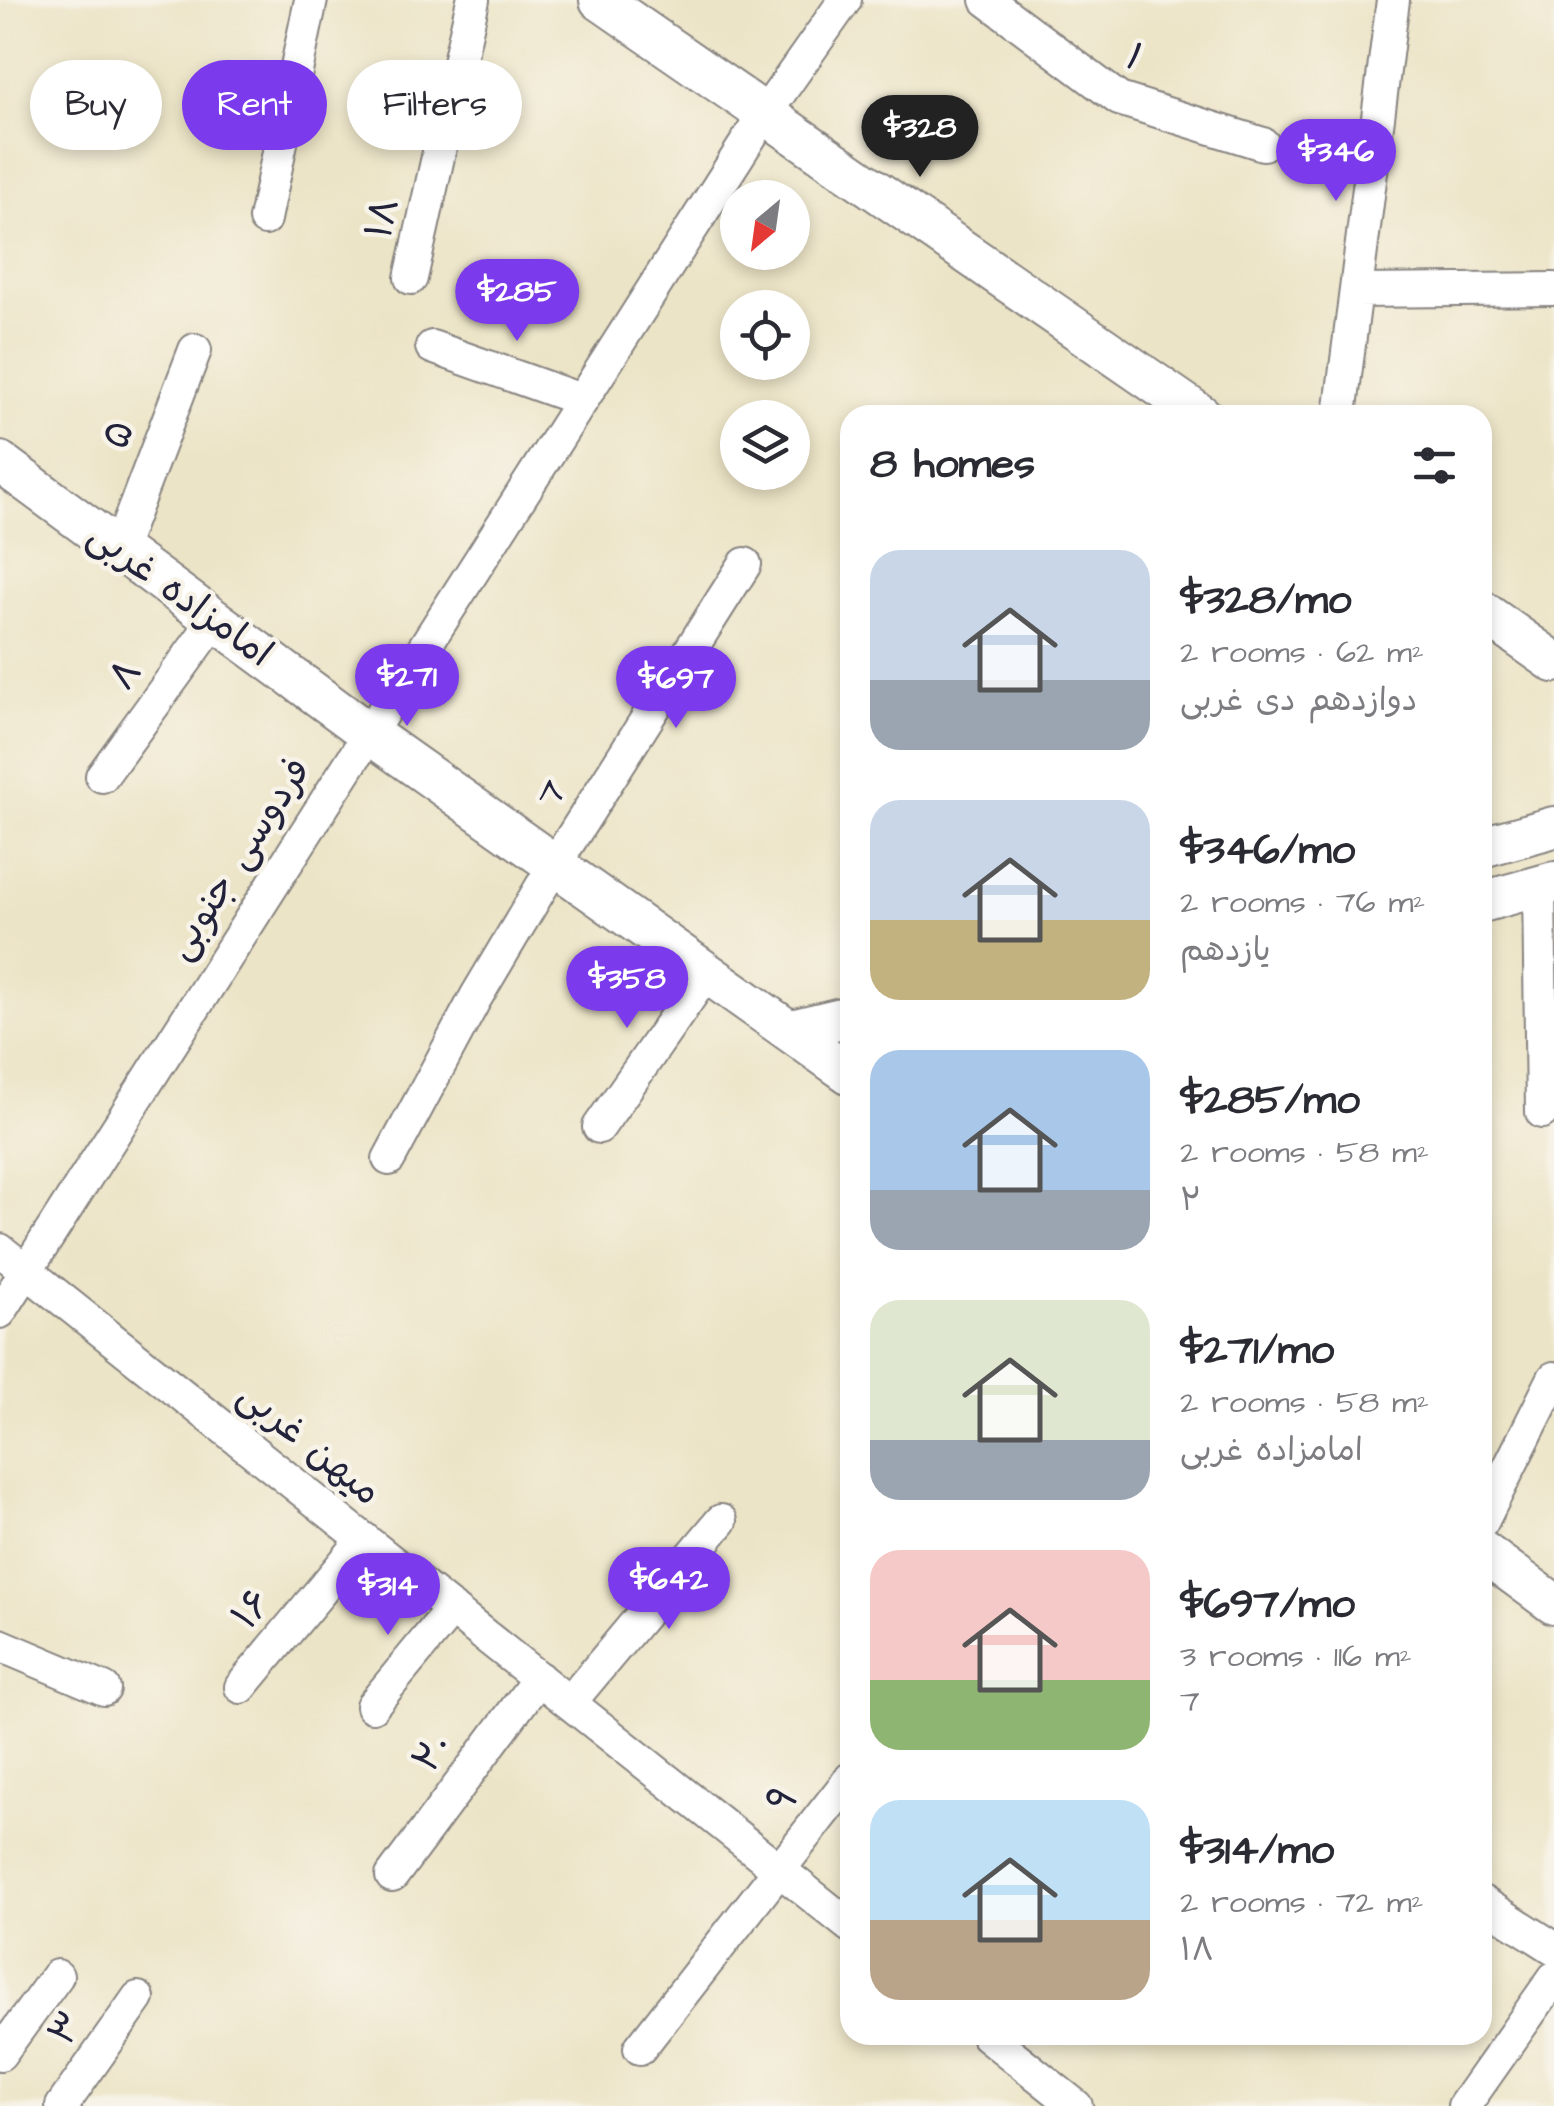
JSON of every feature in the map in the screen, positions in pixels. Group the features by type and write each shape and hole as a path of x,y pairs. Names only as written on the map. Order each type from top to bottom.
{"street":[{"path":"264,218 311,0"},
{"name":"۱۸","path":"410,278 474,0"},
{"path":"600,0 1185,405"},
{"name":"فردوسی جنوبی","path":"0,1312 13,1260 368,732 764,115 845,0"},
{"name":"۱","path":"987,0 1119,100 1263,144"},
{"path":"1341,405 1394,0"},
{"path":"1356,291 1554,288"},
{"path":"432,347 581,400"},
{"name":"۵","path":"118,550 194,350"},
{"name":"امامزاده غربی","path":"0,462 368,732 840,1066"},
{"name":"7","path":"389,1159 476,996 745,564"},
{"path":"1492,618 1554,662"},
{"name":"۸","path":"102,776 214,620"},
{"path":"1492,844 1554,828"},
{"path":"1492,899 1546,885 1542,1112"},
{"path":"599,1127 706,972"},
{"path":"792,1030 840,1018"},
{"name":"میهن غربی","path":"13,1260 840,1918"},
{"path":"1492,1502 1554,1378"},
{"path":"570,1702 721,1521"},
{"name":"۱۶","path":"241,1687 364,1539"},
{"path":"1492,1558 1554,1604"},
{"path":"372,1706 452,1609"},
{"path":"0,1645 104,1689"},
{"name":"۲۰","path":"392,1876 539,1678"},
{"name":"۹","path":"640,2048 840,1793"},
{"path":"1492,1908 1554,1948"},
{"path":"0,2054 56,1976"},
{"path":"1464,2106 1554,1978"},
{"name":"۳","path":"62,2106 138,1998"},
{"path":"1000,2045 1076,2106"}]}
